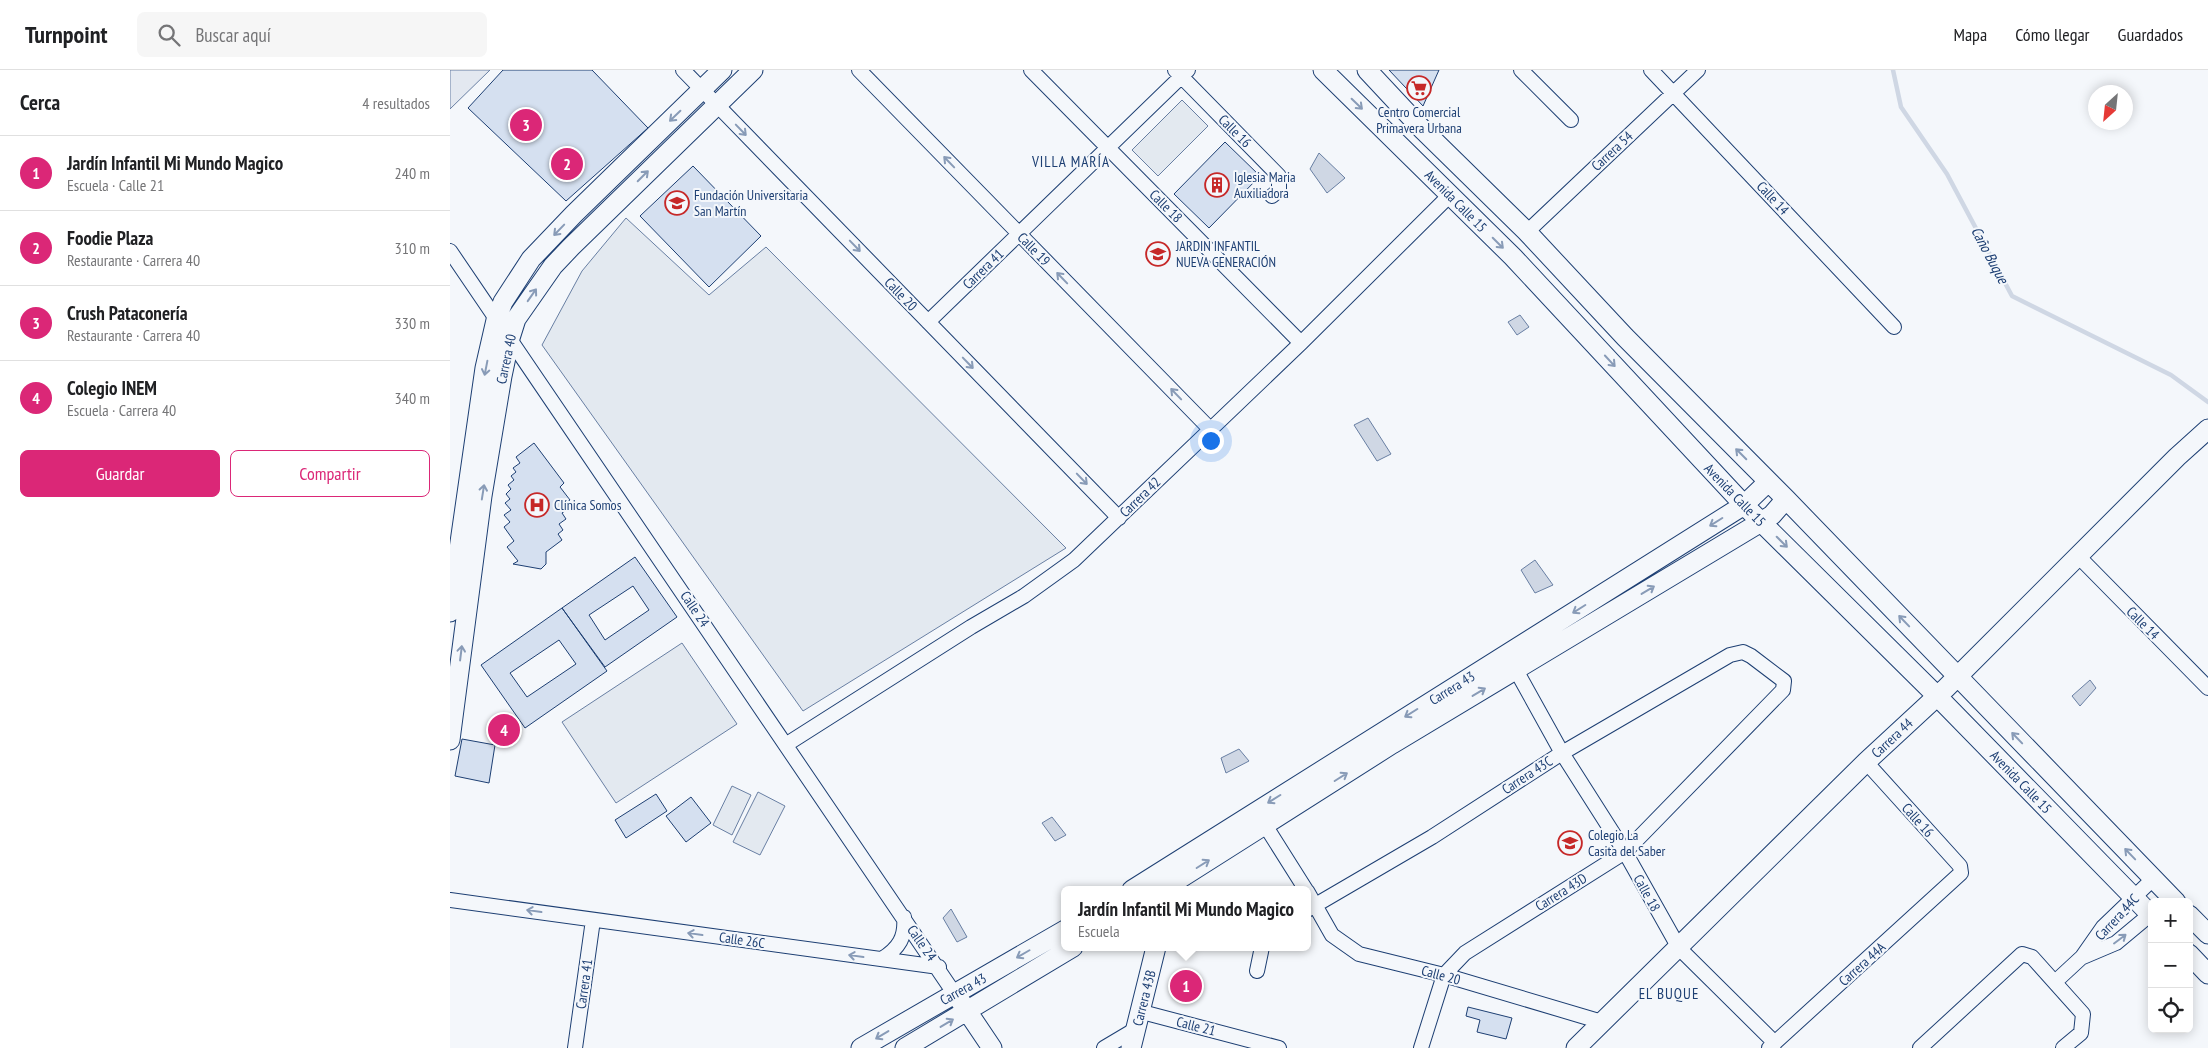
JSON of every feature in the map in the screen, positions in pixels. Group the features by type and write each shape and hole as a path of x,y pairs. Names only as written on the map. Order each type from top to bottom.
{"street":[{"name":"Calle 20","path":"683,70 1119,518"},
{"name":"Carrera 40","path":"450,612 455,534 485,368 496,320 503,302 531,259 574,214 722,70"},
{"name":"Carrera 40","path":"450,740 451,718 482,496 502,376 516,319 553,266 716,104 753,70"},
{"name":"Calle 19","path":"859,70 1210,429"},
{"name":"Calle 18","path":"1031,70 1302,343"},
{"name":"Avenida Calle 15","path":"1323,70 1513,257 1744,505 1937,696 2148,911"},
{"name":"Avenida Calle 15","path":"1367,70 1423,130 1527,232 1625,337 1958,676 2169,898"},
{"path":"1521,70 1571,120"},
{"name":"Calle 14","path":"1651,70 1894,327"},
{"name":"Carrera 54","path":"1527,232 1698,70"},
{"name":"Carrera 41","path":"928,322 1108,148 1181,72"},
{"name":"Calle 16","path":"1181,72 1279,176 1279,190 1272,196"},
{"name":"Carrera 42","path":"787,744 971,627 1024,596 1074,560 1302,343 1450,194"},
{"name":"Calle 24","path":"450,251 939,967"},
{"name":"Carrera 44","path":"1576,1048 1866,762 1958,676 2177,457 2208,429"},
{"name":"Carrera 43","path":"1138,886 1351,750 1744,505 1768,482"},
{"name":"Carrera 43","path":"1170,886 1392,744 1761,522 1772,515 1786,499"},
{"name":"Calle 14","path":"2079,557 2208,688"},
{"name":"Carrera 43C","path":"1312,908 1432,837 1562,753 1730,655 1743,652 1751,656"},
{"name":"Carrera 43D","path":"1421,1048 1444,975 1465,953 1624,852 1783,690 1784,681 1751,656"},
{"name":"Calle 18","path":"1516,670 1562,753 1624,852 1679,948 1772,1045"},
{"name":"Calle 16","path":"1866,762 1960,866 1961,873 1956,880"},
{"name":"Calle 20","path":"1266,825 1304,886"},
{"name":"Carrera 44C","path":"2055,982 2082,957 2104,927 2153,879"},
{"name":"Carrera 44A","path":"1772,1045 1956,880"},
{"name":"Calle 26C","path":"450,900 939,967"},
{"name":"Calle 20","path":"1312,908 1332,935 1351,950 1370,958 1444,975 1602,1022"},
{"path":"882,959 893,952 901,942 905,930 904,916"},
{"name":"Carrera 44C","path":"2082,957 2116,943 2148,916"},
{"path":"2193,919 2208,934"},
{"name":"Carrera 41","path":"575,1048 593,920"},
{"name":"Carrera 43","path":"861,1048 954,992 1061,932"},
{"name":"Carrera 43","path":"905,1048 1066,951"},
{"name":"Carrera 43B","path":"1131,1048 1155,951"},
{"path":"1258,971 1261,951"},
{"path":"1920,1048 2022,954 2032,957 2083,1014 2081,1033 2063,1048"},
{"path":"2193,958 2208,974"},
{"path":"939,967 992,1048"},
{"path":"1104,1048 1139,1021"},
{"name":"Calle 21","path":"1139,1021 1279,1048"}],"shaded area":[{"path":"450,70 490,70 450,109"},
{"path":"1182,100 1208,126 1158,176 1132,150"},
{"path":"1319,153 1345,178 1327,193 1310,169"},
{"path":"626,218 709,295 766,247 1066,548 803,711 542,345 582,271"},
{"path":"1520,315 1529,327 1517,335 1508,322"},
{"path":"1368,418 1391,454 1377,461 1354,425"},
{"path":"1535,560 1553,585 1535,593 1521,570"},
{"path":"682,643 737,724 616,803 562,722"},
{"path":"2090,680 2096,688 2080,706 2072,696"},
{"path":"1239,749 1249,761 1226,773 1221,758"},
{"path":"732,786 751,795 732,835 713,825"},
{"path":"758,792 785,806 760,855 733,842"},
{"path":"1052,817 1066,835 1055,841 1042,823"},
{"path":"951,909 967,937 957,942 943,918"}],"building":[{"path":"503,70 592,70 648,128 566,201 468,108"},
{"name":"Centro Comercial Primavera Urbana","path":"1389,70 1439,70 1423,106"},
{"name":"Iglesia Maria Auxiliadora","path":"1225,142 1260,176 1209,228 1174,194"},
{"name":"Fundación Universitaria San Martín","path":"693,166 761,236 709,287 640,216"},
{"name":"Clínica Somos","path":"534,443 564,483 560,487 570,500 565,503 569,508 562,513 566,519 559,524 563,530 558,534 562,540 546,552 546,564 541,569 513,564 518,561 507,547 514,541 504,527 510,522 504,515 511,510 505,503 510,499 506,494 511,489 508,485 514,480 511,476 516,472 513,468 520,463 516,457"},
{"path":"635,557 677,617 605,667 562,608","holes":["633,586 649,610 605,640 589,615"]},
{"path":"562,608 607,671 525,728 481,665","holes":["559,640 576,664 527,697 510,673"]},
{"path":"462,739 495,745 489,783 455,776"},
{"path":"656,794 667,811 626,838 615,820"},
{"path":"691,797 711,823 686,842 666,816"},
{"path":"1468,1007 1512,1018 1506,1039 1477,1032 1480,1020 1466,1016"}],"waterway":[{"name":"Caño Buque","path":"1893,70 1901,107 1947,174 2012,296 2171,375 2208,402"}],"place":[{"name":"Centro Comercial Primavera Urbana","path":"1419,88"},
{"name":"Crush Pataconería","path":"526,125"},
{"name":"Foodie Plaza","path":"567,164"},
{"name":"Iglesia Maria Auxiliadora","path":"1217,185"},
{"name":"Fundación Universitaria San Martín","path":"677,203"},
{"name":"JARDIN INFANTIL NUEVA GENERACIÓN","path":"1158,254"},
{"name":"Clínica Somos","path":"537,505"},
{"name":"Colegio INEM","path":"504,730"},
{"name":"Colegio La Casita del Saber","path":"1570,843"},
{"name":"Jardín Infantil Mi Mundo Magico","path":"1186,986"}],"district":[{"name":"VILLA MARÍA","path":"1071,161"},
{"name":"EL BUQUE","path":"1669,993"}]}
